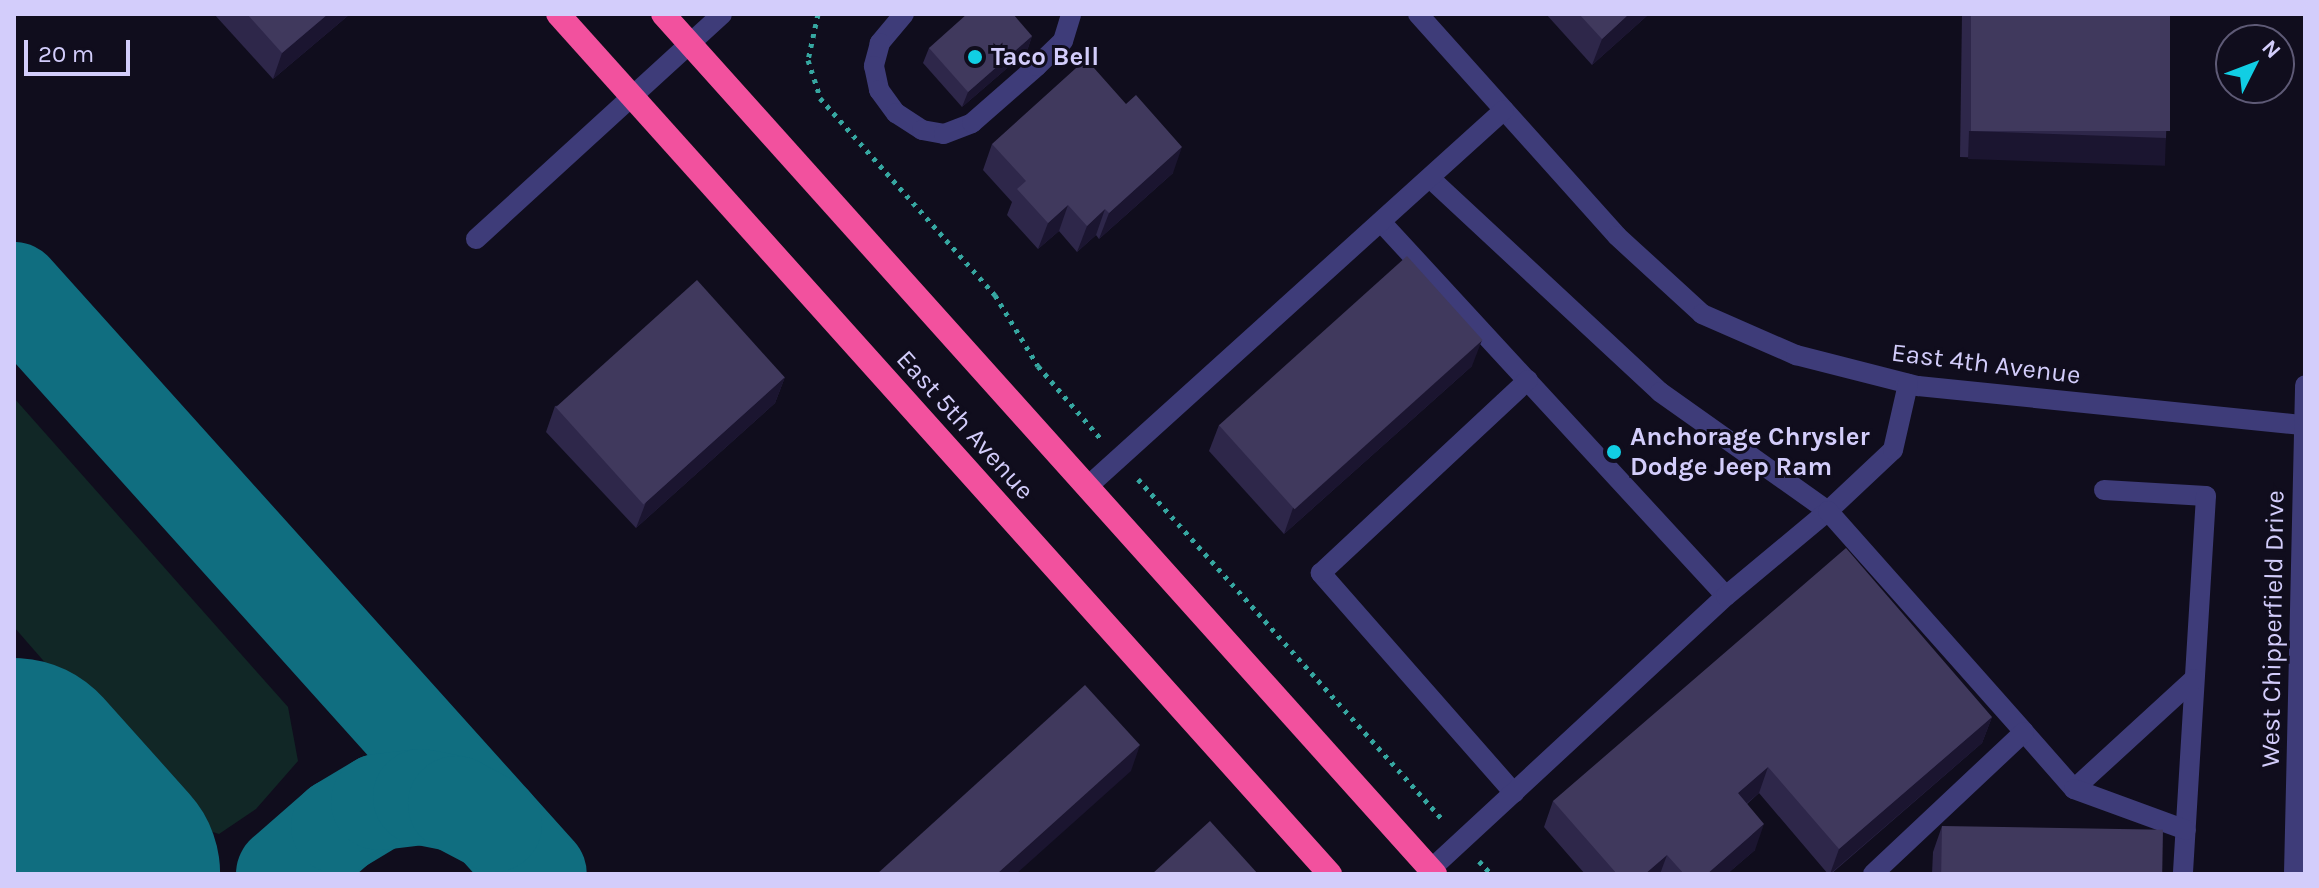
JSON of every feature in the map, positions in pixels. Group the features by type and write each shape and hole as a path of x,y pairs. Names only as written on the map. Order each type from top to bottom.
{"highway":[{"name":"East 5th Avenue","path":"558,14 1330,874"},
{"name":"East 5th Avenue","path":"663,14 1433,872"}],"street":[{"path":"476,239 722,14"},
{"path":"904,14 880,43 874,66 879,90 896,113 922,130 944,134 972,123 1037,66 1063,41 1071,14"},
{"name":"East 4th Avenue","path":"1418,14 1617,236 1702,314 1796,355 1908,384 2303,425"},
{"path":"1087,487 1432,180 1504,110"},
{"path":"1432,180 1660,392 1828,511 2074,789 2186,830"},
{"path":"1382,223 1726,596"},
{"path":"1514,793 1321,573 1528,380"},
{"path":"1433,872 1726,596 1828,511 1893,450 1908,384"},
{"name":"West Chipperfield Drive","path":"2294,874 2305,385"},
{"path":"2104,490 2206,496 2183,874"},
{"path":"2074,789 2194,679"},
{"path":"1873,874 2024,732"}],"green space":[{"path":"14,398 288,707 298,761 256,809 219,834 185,823 14,627"}],"building":[{"path":"247,14 328,14 282,53"},
{"name":"Taco Bell","path":"967,14 1013,14 1032,36 968,92 929,48"},
{"path":"1579,14 1629,14 1602,39"},
{"path":"1971,14 2170,14 2170,131 1971,131"},
{"path":"1086,59 1126,104 1136,95 1182,147 1109,213 1105,209 1087,226 1068,205 1048,223 1017,189 1026,181 992,144"},
{"path":"1407,256 1483,340 1295,509 1219,425"},
{"path":"697,280 785,377 643,504 556,407"},
{"path":"1846,548 1992,717 1839,849 1768,767 1738,793 1764,824 1707,874 1684,874 1667,855 1645,874 1617,874 1553,801"},
{"path":"1085,685 1140,745 997,874 877,874"},
{"path":"1210,821 1258,874 1152,874"},
{"path":"1942,826 2163,830 2162,874 1941,874"}],"taxiway":[{"path":"14,290 539,874"},
{"path":"284,874 339,826 379,802 421,797 456,804 494,824"},
{"path":"90,863 108,874"}],"runway":[{"path":"14,778 100,874"}],"place":[{"name":"Taco Bell","path":"975,57"},
{"name":"Anchorage Chrysler Dodge Jeep Ram","path":"1614,452"}]}
